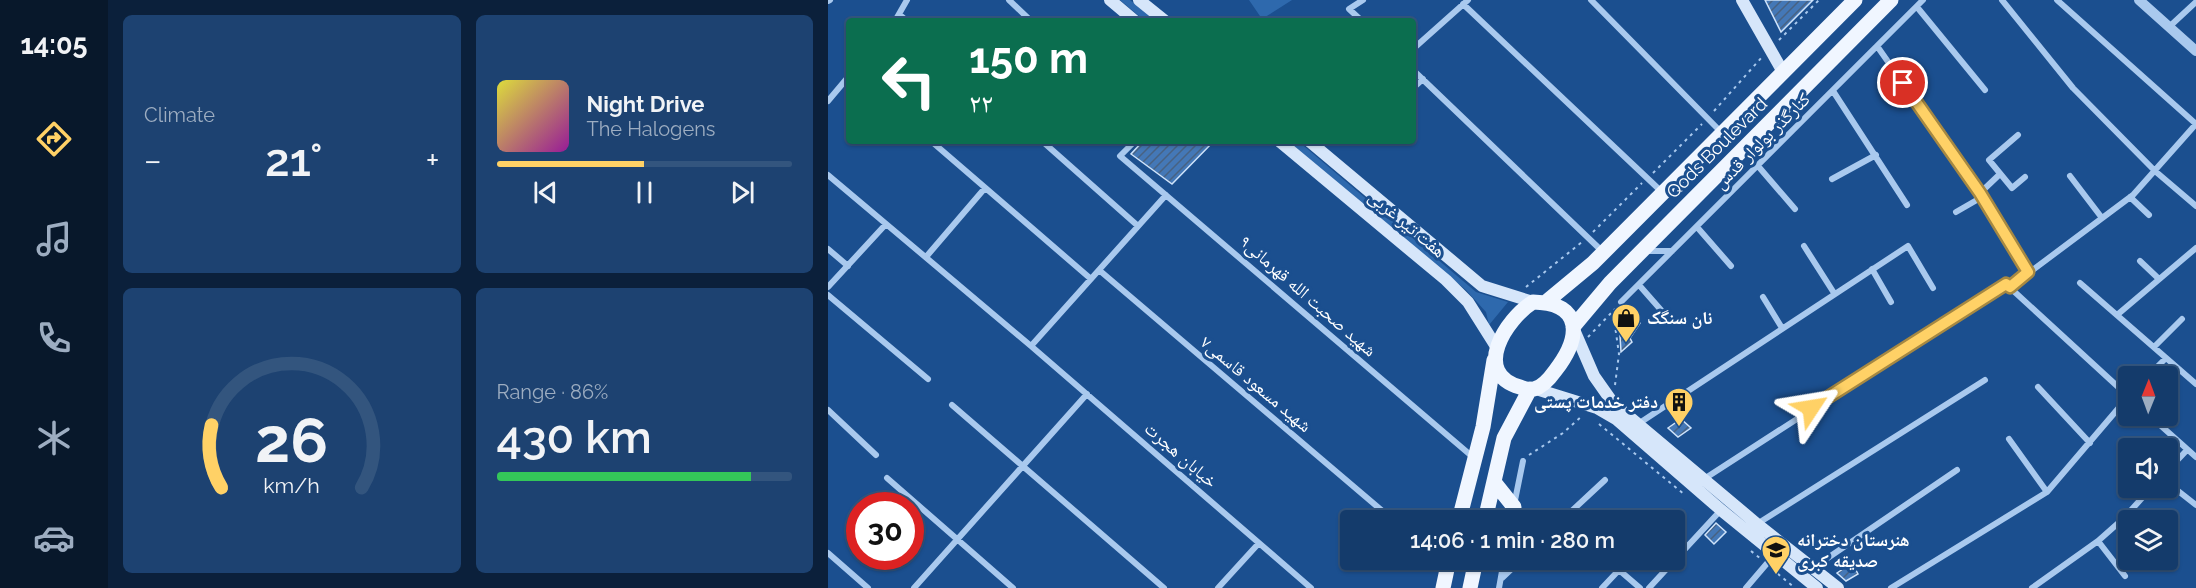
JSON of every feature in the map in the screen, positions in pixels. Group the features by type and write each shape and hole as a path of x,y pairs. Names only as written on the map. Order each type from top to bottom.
{"main road":[{"path":"1110,0 1132,18"},
{"path":"1139,0 1160,18"},
{"path":"1742,0 1783,72"},
{"name":"Qods Boulevard","path":"1540,302 1598,258 1855,0"},
{"name":"Qods Boulevard","path":"1576,335 1610,284 1891,0"},
{"name":"هفت تیر غربی","path":"1283,144 1446,280 1468,302 1496,351"},
{"name":"هفت تیر غربی","path":"1313,144 1482,286 1540,302"},
{"path":"1598,258 1587,275 1589,282 1600,287 1610,284"},
{"path":"1462,510 1483,427 1496,351 1503,331 1521,310 1540,302 1555,304 1564,311 1594,376 1638,424 1757,524 1838,588"},
{"path":"1487,510 1504,438 1533,389 1549,379 1561,364 1576,335"},
{"path":"1496,351 1497,368 1512,385 1533,389 1596,414 1616,419 1720,510 1817,588"},
{"path":"1483,427 1495,426 1502,431 1504,438"},
{"path":"1494,482 1511,510"},
{"path":"1443,588 1444,570"},
{"path":"1470,588 1474,570"}],"street":[{"path":"898,18 907,0"},
{"path":"1009,0 1028,18"},
{"path":"1359,18 1349,9 1363,0"},
{"path":"1452,0 1463,4 1663,193"},
{"path":"1591,0 1722,133"},
{"name":"کنارگذر بولوار قدس","path":"1621,302 1923,0"},
{"path":"2002,0 2073,88 2155,171 2196,206"},
{"path":"1704,479 2028,272 2130,197 2196,124 2057,0"},
{"path":"2139,0 2196,51"},
{"path":"2169,27 2196,2"},
{"path":"1416,46 1463,4"},
{"path":"1917,7 1985,90"},
{"path":"900,15 904,18"},
{"path":"1877,46 1981,195 2028,272"},
{"path":"1416,73 1588,237 1598,258"},
{"path":"1416,85 1423,79"},
{"path":"828,101 846,80"},
{"path":"1833,91 1907,205"},
{"path":"2018,135 1989,160 2012,188 2025,177"},
{"path":"934,144 1091,279"},
{"path":"1045,144 1138,226"},
{"name":"شهید صحبت الله قهرمانی۹","path":"1132,144 1120,156 1475,459"},
{"path":"1832,179 1876,155"},
{"path":"1758,166 1795,209"},
{"path":"1956,212 1981,195 2000,174"},
{"name":"خیابان هجرت","path":"828,175 1031,346 1311,588"},
{"path":"2070,176 2102,218"},
{"path":"926,257 985,188"},
{"path":"1031,346 1166,195"},
{"path":"2130,197 2149,215"},
{"path":"828,288 886,224"},
{"path":"1697,227 1731,266"},
{"path":"1804,246 1834,294"},
{"path":"1638,424 1908,246 1933,288"},
{"path":"828,249 848,266"},
{"path":"1642,251 1673,251"},
{"path":"2117,315 2195,251"},
{"path":"2140,261 2159,279"},
{"path":"1872,269 1891,302"},
{"name":"شهید مسعود قاسمی۷","path":"1099,270 1381,510"},
{"path":"2080,283 2196,384"},
{"path":"1640,285 1668,318"},
{"path":"2008,285 2118,388"},
{"path":"828,295 928,379"},
{"path":"1763,297 1782,328"},
{"path":"2154,347 2182,319"},
{"path":"2158,366 2166,358"},
{"path":"1757,524 1985,380"},
{"path":"2038,387 2090,442"},
{"path":"914,588 1087,394"},
{"path":"952,405 1164,588"},
{"path":"1891,588 2047,492 2118,409"},
{"path":"828,410 876,455"},
{"path":"2161,426 2196,457"},
{"path":"2009,440 2047,492"},
{"path":"2178,459 2187,450"},
{"path":"1514,510 1523,461"},
{"path":"1813,568 1957,470"},
{"path":"887,478 1013,588"},
{"path":"1573,510 1605,480"},
{"path":"2178,491 2196,505"},
{"path":"2134,510 2143,498"},
{"path":"1649,588 1720,510"},
{"path":"2032,588 2118,526"},
{"path":"2098,541 2125,576"},
{"path":"1218,588 1259,543"},
{"path":"828,553 868,588"},
{"path":"1746,588 1776,553"},
{"path":"1498,588 1502,570"},
{"path":"1500,579 1510,570"},
{"path":"1602,588 1619,570 1640,588"}],"path":[{"path":"1515,296 1588,237 1707,118 1770,49 1819,0"},
{"path":"1576,335 1621,302"},
{"path":"1614,397 1619,354 1615,326 1616,313 1621,302"},
{"path":"1596,414 1685,496"},
{"path":"1523,461 1584,415"},
{"path":"1745,546 1795,588"}],"shaded area":[{"path":"1120,0 1130,0 1151,18 1141,18"},
{"path":"1249,0 1292,0 1264,18"},
{"path":"1292,144 1302,144 1476,292 1508,302 1489,325 1486,312 1466,290"}],"building":[{"path":"1765,0 1813,0 1781,32"},
{"path":"1140,144 1211,144 1172,184 1131,154"},
{"path":"1626,308 1640,323 1630,338 1632,342 1621,352 1619,319"},
{"name":"دفتر خدمات پستی","path":"1681,419 1691,428 1678,437 1668,428"},
{"path":"1716,523 1726,532 1714,544 1705,535"},
{"path":"1852,563 1858,574 1846,581 1837,573"}],"place":[{"name":"نان سنگک","path":"1626,344"},
{"name":"دفتر خدمات پستی","path":"1679,428"},
{"name":"هنرستان دخترانه صدیقه کبری","path":"1776,576"}],"route":[{"path":"1811,408 2006,284 2010,287 2028,272 1980,193 1903,83"}]}
